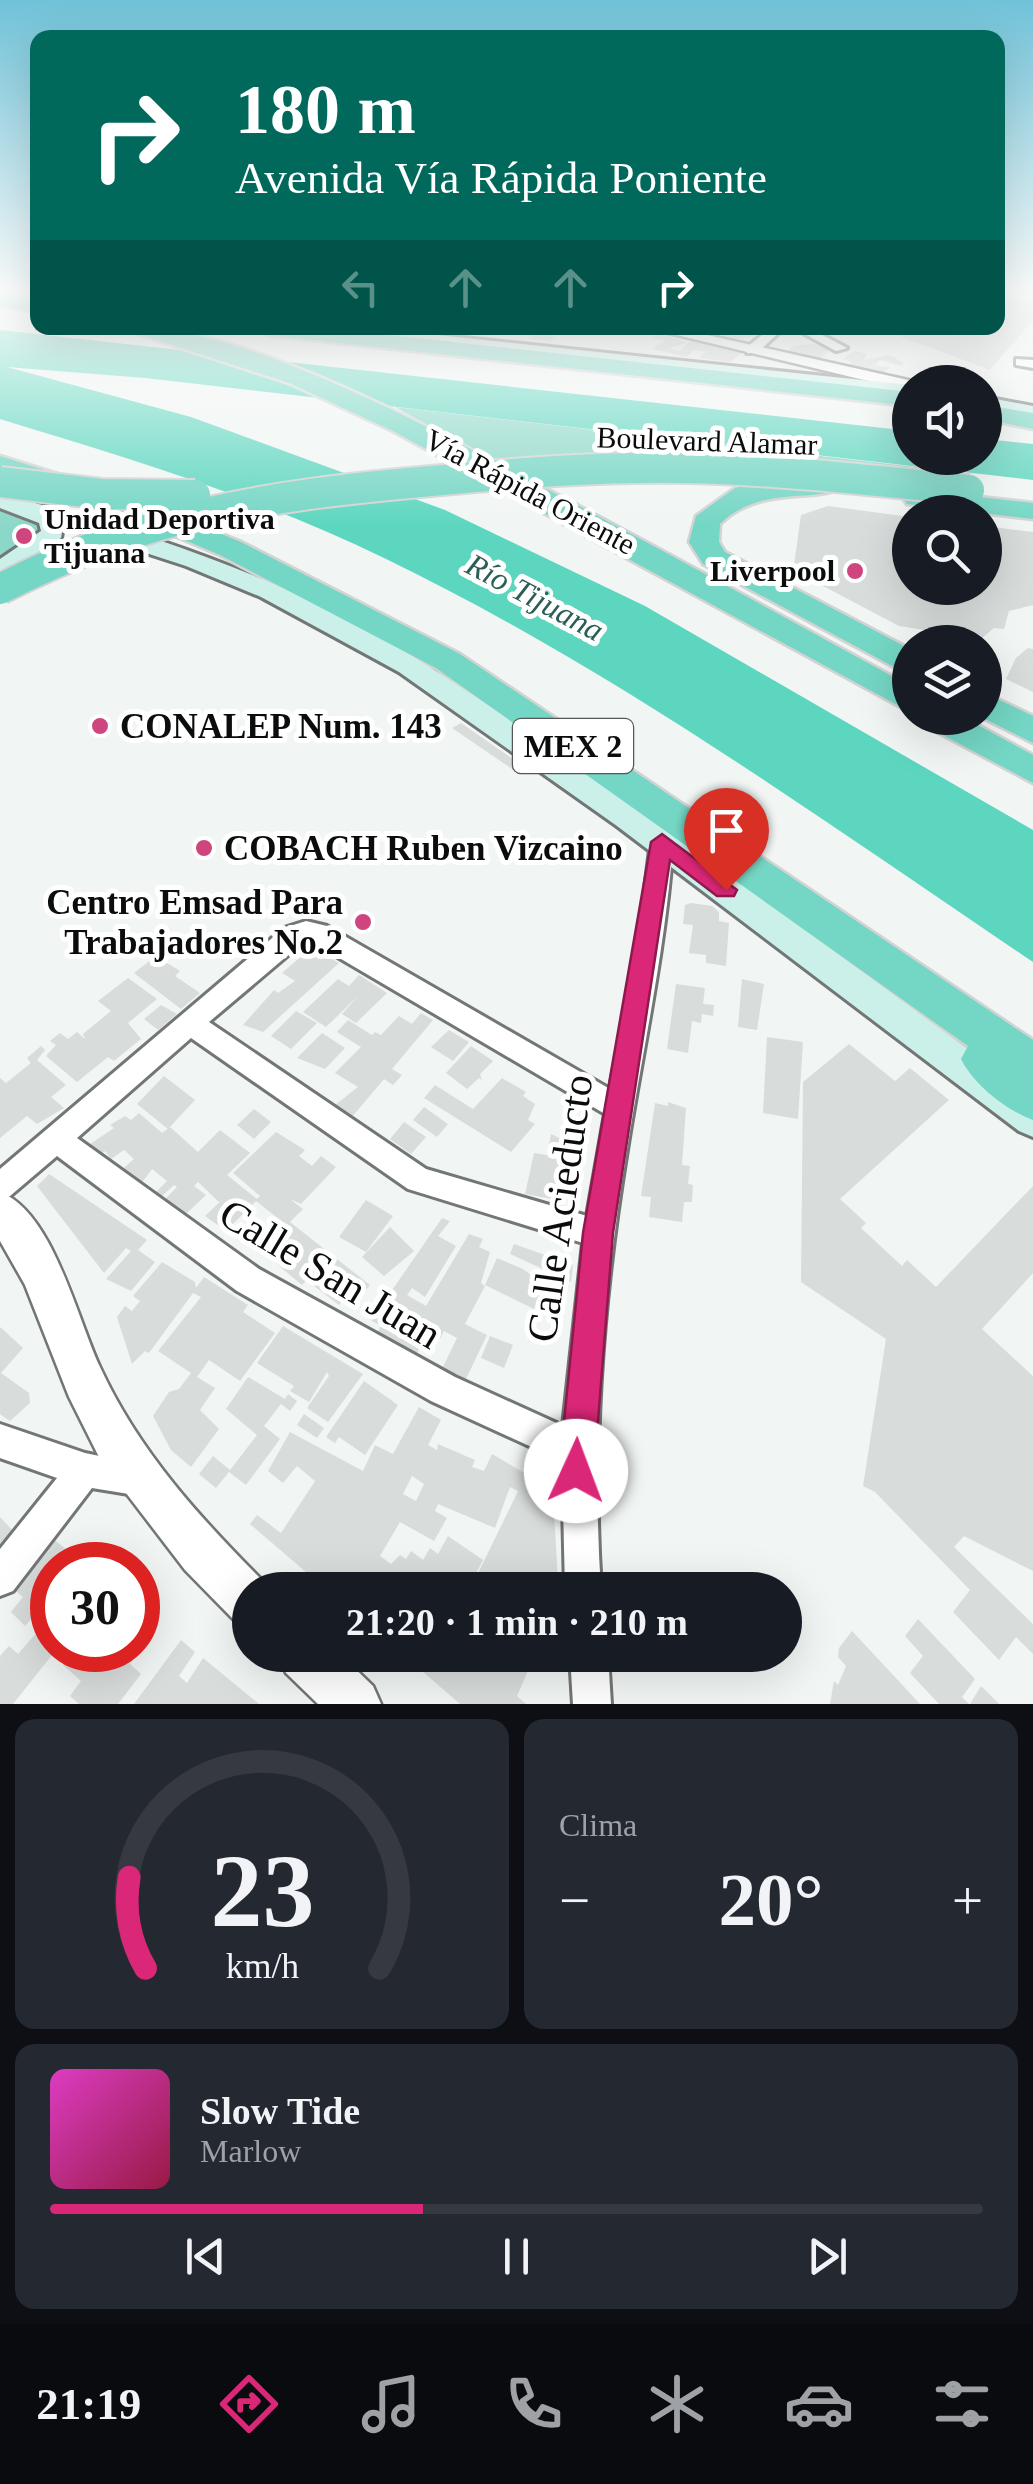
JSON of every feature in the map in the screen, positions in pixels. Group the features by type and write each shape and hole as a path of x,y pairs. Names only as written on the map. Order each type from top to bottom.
{"highway":[{"name":"Vía Rápida Oriente","path":"274,368 390,420 644,552 892,691"},
{"name":"Boulevard Alamar","path":"642,368 892,391"},
{"path":"714,368 852,390"},
{"path":"1002,415 1033,421"},
{"name":"MEX 2","path":"0,464 169,522 249,555 397,632 504,697 1033,1066"},
{"name":"Boulevard Alamar","path":"380,485 566,470 685,468 969,490 1033,499"},
{"path":"0,482 164,496 380,485"},
{"path":"0,589 61,555 170,516 234,502 380,485"},
{"path":"892,653 714,558 704,542 706,522 738,494 788,486 1033,511"},
{"path":"644,552 892,654"},
{"path":"307,609 336,617 504,697"},
{"path":"1002,714 1033,731"},
{"path":"969,735 1033,771"},
{"path":"832,924 1033,1099"}],"main road":[{"path":"719,368 892,390"},
{"path":"1002,406 1033,412"},
{"path":"0,500 126,536 307,609 442,688 662,842 1033,1119"},
{"path":"34,510 54,526 46,541"},
{"path":"0,570 46,541 88,536 87,546 76,556 0,601"},
{"path":"76,556 118,545 186,558"}],"street":[{"path":"818,368 892,387"},
{"name":"Calle Acieducto","path":"582,1572 575,1492 577,1450 598,1233 662,842"},
{"path":"0,1187 194,1025 293,935 312,931 620,1108"},
{"path":"194,1025 418,1180 598,1233"},
{"name":"Calle San Juan","path":"58,1140 248,1280 443,1389 577,1450"},
{"path":"0,1210 37,1262 84,1383 141,1480 232,1582"},
{"path":"0,1442 85,1470 141,1480"},
{"path":"0,1578 85,1470"},
{"path":"321,1672 354,1704"},
{"path":"590,1672 592,1704"}],"shaded area":[{"path":"395,407 892,464 892,467 745,462 498,465"},
{"name":"Unidad Deportiva Tijuana","path":"0,503 50,524 0,566"}],"water":[{"name":"Río Tijuana","path":"0,368 191,417 445,510 645,606 1033,830 1033,962 716,748 553,648 338,536 147,465 0,419"},
{"path":"14,368 338,368 892,429 892,464 145,378"},
{"path":"1002,441 1033,444 1033,480 989,475 1002,475"}],"building":[{"path":"854,368 889,368 881,375"},
{"name":"Liverpool","path":"828,506 892,515 892,605 1002,605 1002,528 1033,532 1033,605 1009,611 1004,629 1002,625 897,625 808,578 794,565 801,515"},
{"path":"1028,648 1033,649 1033,692 1006,679 1016,658"},
{"path":"461,723 523,766 515,771 452,728"},
{"path":"685,905 712,906 719,912 719,921 729,923 726,966 706,963 706,955 689,953 693,925 683,924"},
{"path":"312,947 339,963 263,1032 243,1025 274,990 278,993 295,981 282,973"},
{"path":"156,956 180,971 175,976 200,993 181,1009 134,973"},
{"path":"359,975 387,993 356,1023 342,1014 358,996 326,1027 303,1012 338,979 349,986"},
{"path":"128,978 157,999 128,1023 141,1039 114,1061 108,1057 77,1082 46,1056 56,1045 50,1041 60,1033 68,1039 77,1032 85,1039 83,1034 111,1011 98,1001"},
{"path":"742,979 764,984 757,1030 738,1027"},
{"path":"676,984 705,988 703,1004 714,1005 713,1016 702,1014 701,1023 692,1021 688,1053 667,1049"},
{"path":"161,1005 177,1014 158,1030 144,1019"},
{"path":"296,1011 317,1023 291,1049 271,1036"},
{"path":"421,1013 433,1020 392,1069 402,1075 393,1085 384,1079 351,1118 334,1106 358,1087 335,1073 361,1047 337,1032 348,1020 372,1035 381,1035 399,1016 412,1024"},
{"path":"449,1030 469,1042 453,1061 431,1047"},
{"path":"322,1033 345,1048 325,1069 297,1058"},
{"path":"767,1037 803,1042 798,1119 763,1113"},
{"path":"849,1044 895,1081 910,1068 949,1100 840,1199 866,1223 861,1228 902,1266 907,1260 936,1287 1033,1186 1033,1273 982,1329 1033,1376 1033,1571 964,1536 954,1547 1033,1624 1033,1654 1016,1637 999,1660 953,1612 970,1590 875,1492 863,1486 886,1339 801,1282 803,1082"},
{"path":"41,1046 45,1050 37,1060 66,1085 51,1097 64,1108 37,1124 27,1116 0,1138 0,1078 6,1083 31,1063 27,1058"},
{"path":"471,1046 493,1061 480,1074 482,1080 479,1078 467,1089 446,1073"},
{"path":"164,1076 195,1100 168,1129 137,1104"},
{"path":"502,1078 526,1092 523,1096 535,1104 528,1120 535,1124 511,1152 424,1098 435,1085 473,1109"},
{"path":"668,1102 686,1108 682,1165 690,1166 688,1184 693,1185 692,1202 684,1202 682,1222 649,1217 651,1197 641,1196 655,1103 668,1106"},
{"path":"424,1107 448,1124 437,1137 413,1120"},
{"path":"254,1109 271,1122 254,1139 237,1125"},
{"path":"139,1113 162,1133 170,1127 198,1152 220,1130 250,1153 227,1175 257,1199 260,1196 233,1173 276,1132 305,1150 299,1156 312,1166 321,1156 336,1167 301,1204 290,1199 303,1209 290,1222 370,1285 364,1292 355,1285 339,1305 314,1286 324,1274 317,1269 302,1285 278,1265 287,1255 269,1240 284,1223 256,1201 226,1231 205,1216 223,1199 219,1202 198,1182 194,1186 206,1195 186,1214 164,1200 177,1187 174,1185 160,1198 154,1194 167,1181 152,1169 140,1185 119,1172 134,1159 124,1150 111,1159 105,1151 97,1158 87,1146 114,1128 110,1125 125,1116 131,1120"},
{"path":"404,1122 426,1137 411,1154 390,1139"},
{"path":"551,1134 584,1150 568,1176 563,1201 525,1194 534,1153 547,1155"},
{"path":"49,1174 147,1240 138,1250 155,1262 131,1291 106,1279 131,1251 126,1248 104,1273 37,1186"},
{"path":"366,1200 393,1216 366,1252 339,1237"},
{"path":"442,1218 450,1221 438,1236 456,1246 425,1297 412,1288 407,1295 426,1306 469,1234 483,1239 479,1247 490,1252 481,1283 485,1286 465,1324 487,1335 465,1381 442,1369 457,1338 444,1331 440,1339 428,1333 416,1355 377,1333 381,1326 366,1317 383,1293 388,1296"},
{"path":"390,1227 414,1251 384,1276 362,1257"},
{"path":"514,1244 573,1265 571,1282 510,1254"},
{"path":"497,1258 523,1269 544,1285 534,1309 485,1285"},
{"path":"162,1262 195,1282 196,1288 204,1277 248,1305 243,1312 275,1333 240,1381 209,1360 197,1377 215,1388 200,1410 219,1429 191,1467 171,1450 153,1416 169,1392 179,1389 191,1373 158,1351 201,1297 193,1293 149,1353 145,1351 132,1364 117,1317 125,1306 132,1311 140,1301 133,1296"},
{"path":"283,1326 363,1374 328,1422 307,1408 329,1376 327,1372 309,1402 290,1391 294,1386 257,1363"},
{"path":"0,1327 23,1348 1,1373 29,1393 30,1403 10,1421 0,1414"},
{"path":"490,1336 513,1345 504,1368 481,1358"},
{"path":"248,1377 285,1399 288,1394 297,1401 290,1411 281,1404 264,1426 280,1439 246,1485 229,1472 216,1488 199,1474 213,1456 230,1470 257,1435 226,1409"},
{"path":"364,1381 398,1405 365,1455 339,1437 335,1443 326,1437"},
{"path":"419,1407 441,1420 428,1445 437,1450 438,1444 475,1460 472,1467 484,1471 492,1454 548,1487 541,1506 554,1511 557,1572 479,1572 518,1491 510,1487 495,1528 438,1504 435,1511 447,1518 434,1541 400,1522 380,1556 391,1564 400,1555 406,1559 411,1551 423,1560 430,1548 438,1554 448,1536 483,1560 477,1572 306,1572 250,1524 257,1515 281,1533 315,1481 297,1466 283,1483 268,1471 290,1432 363,1471 375,1445 393,1454","holes":["412,1476 424,1484 416,1501 403,1494"]},
{"path":"304,1414 324,1428 317,1438 297,1425"},
{"path":"0,1517 17,1535 0,1555"},
{"path":"30,1562 30,1620 25,1626 11,1612 23,1597 10,1586"},
{"path":"918,1619 975,1679 962,1697 969,1704 939,1704 910,1673 923,1656 905,1636"},
{"path":"852,1631 920,1704 830,1704 834,1681 838,1685 846,1666 838,1657 839,1648"},
{"path":"30,1640 30,1672 38,1672 13,1704 0,1704 0,1656 9,1646 18,1654"},
{"path":"181,1640 195,1652 179,1676 187,1683 203,1658 259,1704 134,1704"},
{"path":"71,1672 141,1674 118,1704 79,1704 70,1696 81,1681"},
{"path":"423,1672 527,1672 517,1696 526,1704 460,1704"},
{"path":"981,1686 999,1704 970,1704"}],"place":[{"name":"Unidad Deportiva Tijuana","path":"24,536"},
{"name":"Liverpool","path":"855,571"},
{"name":"CONALEP Num. 143","path":"100,726"},
{"name":"COBACH Ruben Vizcaino","path":"204,848"},
{"name":"Centro Emsad Para Trabajadores No.2","path":"363,922"}],"route":[{"path":"576,1471 598,1233 660,874 662,842 726,890"}]}
